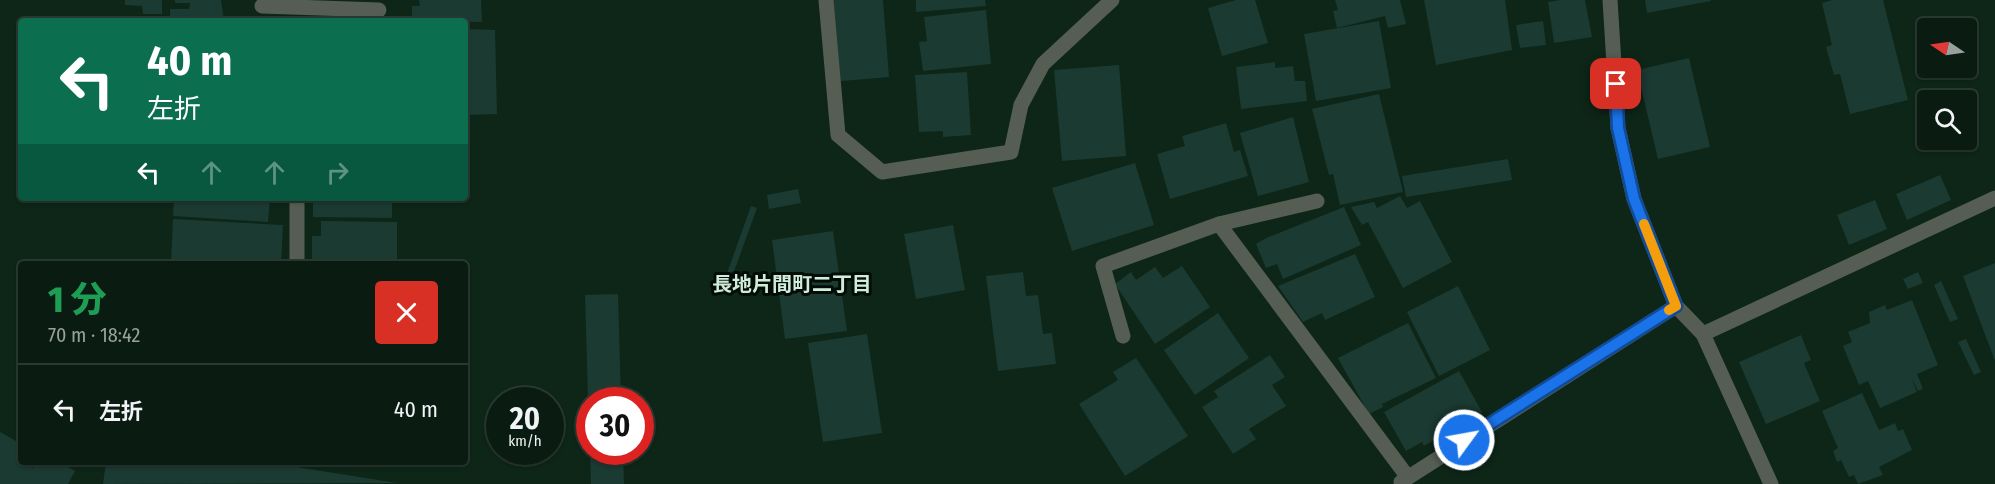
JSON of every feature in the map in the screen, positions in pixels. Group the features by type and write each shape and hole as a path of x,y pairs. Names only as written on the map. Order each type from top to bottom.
{"street":[{"path":"826,0 838,135 882,172 1011,152 1021,105 1043,64 1112,0"},
{"path":"1610,0 1618,128 1634,199 1676,306 1703,334 1771,484"},
{"path":"262,6 322,10 379,10"},
{"path":"1703,334 1995,198"},
{"path":"297,201 297,261"},
{"path":"1123,336 1103,266 1219,224 1317,201"},
{"path":"1219,224 1403,480 1676,306"}],"building":[{"path":"125,0 162,0 162,14 143,14 142,6 125,5"},
{"path":"175,0 221,0 224,18 170,18 170,9 189,9 190,3 175,3"},
{"path":"419,0 481,0 482,22 468,22 468,18 412,18 412,6 420,6"},
{"path":"826,0 883,0 889,77 831,82"},
{"path":"916,0 985,0 986,6 916,12"},
{"path":"1236,0 1255,0 1268,43 1222,56 1208,8"},
{"path":"1335,0 1400,0 1406,24 1388,28 1385,16 1337,28 1333,11 1338,10"},
{"path":"1424,0 1505,0 1512,50 1436,65"},
{"path":"1585,0 1592,37 1554,43 1548,2"},
{"path":"1645,0 1711,0 1711,1 1647,13"},
{"path":"1832,0 1883,0 1908,100 1850,114 1840,74 1834,75 1826,47 1832,45 1822,3"},
{"path":"986,10 991,64 923,71 919,42 927,41 924,17"},
{"path":"1379,21 1391,88 1316,101 1304,34"},
{"path":"1543,21 1546,45 1520,48 1516,25"},
{"path":"468,29 495,30 497,114 468,115"},
{"path":"1689,58 1710,147 1658,159 1637,70"},
{"path":"1275,62 1275,68 1293,66 1295,81 1305,81 1307,101 1241,109 1236,67"},
{"path":"1119,65 1126,156 1062,161 1054,70"},
{"path":"967,72 971,135 943,137 943,131 919,132 915,75"},
{"path":"1379,94 1403,192 1340,205 1333,174 1329,175 1312,109"},
{"path":"1293,117 1309,182 1258,196 1240,133"},
{"path":"1226,123 1234,152 1240,150 1248,176 1170,199 1157,154 1185,146 1182,136"},
{"path":"1508,159 1512,180 1406,197 1402,176"},
{"path":"1135,163 1154,225 1072,251 1052,188"},
{"path":"1940,175 1951,200 1907,220 1896,194"},
{"path":"798,189 801,203 769,209 767,195"},
{"path":"1400,196 1407,208 1420,201 1452,262 1403,288 1368,222 1362,225 1351,207 1374,202 1377,208"},
{"path":"1875,200 1887,229 1849,245 1837,215"},
{"path":"174,201 270,201 268,222 173,216"},
{"path":"313,201 392,201 392,218 313,217"},
{"path":"751,206 757,208 732,277 726,276"},
{"path":"1344,207 1361,245 1283,279 1277,264 1266,268 1256,244"},
{"path":"173,219 283,225 281,261 171,261"},
{"path":"321,221 397,222 397,261 312,261 312,236 321,236"},
{"path":"953,225 965,290 916,299 904,234"},
{"path":"833,231 847,331 785,339 772,240"},
{"path":"1355,254 1375,297 1325,320 1322,313 1303,322 1278,286"},
{"path":"1995,263 1995,361 1963,276"},
{"path":"1182,266 1210,307 1155,344 1115,284 1131,272 1136,280 1155,267 1163,278"},
{"path":"1023,272 1026,296 1038,295 1043,334 1052,333 1056,364 998,371 986,276"},
{"path":"1918,272 1923,283 1908,289 1903,279"},
{"path":"766,273 767,280 745,281 744,275"},
{"path":"1941,281 1958,319 1950,322 1934,285"},
{"path":"1458,286 1490,350 1439,376 1407,312"},
{"path":"618,294 621,387 588,387 585,295"},
{"path":"1912,300 1938,365 1917,374 1923,389 1918,391 1911,377 1917,392 1880,408 1868,381 1859,385 1843,346 1852,342 1848,332 1870,323 1869,312 1885,305 1887,310"},
{"path":"1218,313 1249,358 1195,395 1164,350"},
{"path":"1408,323 1436,378 1382,404 1383,407 1369,414 1338,358"},
{"path":"867,334 882,433 823,442 808,343"},
{"path":"1801,335 1811,360 1804,363 1820,401 1766,424 1739,362"},
{"path":"1966,339 1981,372 1974,375 1958,342"},
{"path":"1270,355 1285,377 1272,385 1286,406 1249,429 1256,439 1233,454 1202,407 1218,397 1214,391"},
{"path":"1136,358 1188,436 1125,476 1079,404 1118,380 1113,372"},
{"path":"1459,371 1482,412 1424,446 1422,442 1406,451 1384,412"},
{"path":"1862,393 1879,430 1895,423 1898,431 1903,429 1912,450 1879,467 1883,475 1858,484 1854,475 1849,477 1841,460 1837,462 1833,451 1838,448 1822,411"},
{"path":"0,432 18,442 18,465 30,465 33,468 34,465 65,465 75,471 68,484 0,484"},
{"path":"106,465 284,465 397,483 103,484"},
{"path":"590,465 623,465 624,484 591,484"}],"slow traffic":[{"path":"1644,224 1676,306 1669,310"}],"district":[{"name":"長地片間町二丁目","path":"792,284"}],"route":[{"path":"1464,440 1676,306 1634,199 1618,128 1616,84"}]}
